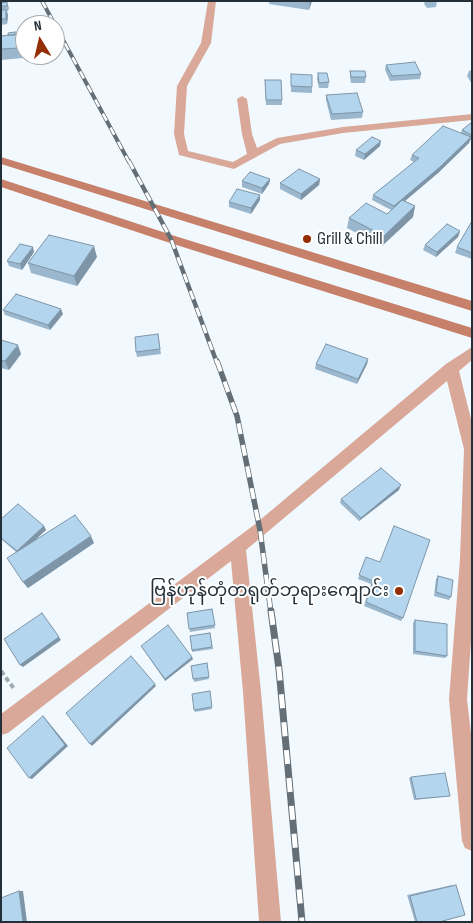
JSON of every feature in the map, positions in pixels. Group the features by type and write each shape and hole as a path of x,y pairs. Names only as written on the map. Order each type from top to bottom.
{"main road":[{"path":"1,160 472,306"},
{"path":"1,183 180,242 472,333"}],"street":[{"path":"212,1 206,43 182,86 179,134 183,153 234,166 278,141 343,130 472,117"},
{"path":"242,99 247,134 253,154"},
{"path":"1,726 260,530 472,352"},
{"path":"451,368 471,449 468,559 458,699 472,841"},
{"path":"238,546 270,922"}],"building":[{"path":"7,2 7,6 1,6 1,3"},
{"path":"1,10 6,10 6,19 1,19"},
{"path":"15,32 15,35 8,35 8,33"},
{"path":"15,34 15,48 1,49 1,36"},
{"path":"415,62 421,74 392,76 386,65"},
{"path":"350,71 365,71 366,77 351,77"},
{"path":"318,73 327,73 329,82 319,83"},
{"path":"291,74 312,75 312,87 291,86"},
{"path":"265,80 281,80 282,100 266,100"},
{"path":"357,93 363,112 332,114 326,95"},
{"path":"472,122 472,135 462,130"},
{"path":"443,126 471,137 440,167 394,206 373,195 419,158 412,155"},
{"path":"372,137 381,141 365,154 356,150"},
{"path":"299,169 320,179 301,194 280,183"},
{"path":"250,172 270,179 262,188 242,181"},
{"path":"237,189 260,195 251,208 229,202"},
{"path":"402,200 415,206 384,236 349,218 366,203 387,214"},
{"path":"472,221 472,253 457,247"},
{"path":"447,224 460,231 437,252 425,245"},
{"path":"49,235 94,246 74,276 28,263"},
{"path":"20,244 33,247 20,264 7,261"},
{"path":"16,294 61,309 48,325 3,310"},
{"path":"158,334 160,349 136,352 135,337"},
{"path":"1,340 18,345 5,361 1,360"},
{"path":"326,344 368,359 358,379 316,364"},
{"path":"381,468 401,485 361,518 341,499"},
{"path":"18,504 44,526 17,551 1,538 1,519"},
{"path":"75,515 91,536 23,582 7,558"},
{"path":"394,526 430,540 403,618 366,602 373,581 359,575 366,557 380,562"},
{"path":"438,576 453,580 451,597 436,592"},
{"path":"212,609 215,625 189,629 187,613"},
{"path":"42,613 59,637 20,665 4,639"},
{"path":"415,620 447,624 447,656 415,651"},
{"path":"168,625 192,657 165,679 141,646"},
{"path":"210,633 212,647 192,650 190,636"},
{"path":"131,656 155,684 90,744 66,713"},
{"path":"207,663 209,677 193,679 191,666"},
{"path":"210,691 212,707 194,710 192,694"},
{"path":"43,716 65,745 29,778 7,748"},
{"path":"445,773 450,796 416,799 411,777"},
{"path":"456,885 465,915 439,922 417,922 410,896"},
{"path":"19,891 23,922 1,922 1,898"}],"railway":[{"path":"42,1 129,162"},
{"path":"129,161 171,239 217,363"},
{"path":"217,361 237,416 260,530 271,613"},
{"path":"271,611 279,669 302,922"}],"place":[{"name":"Grill & Chill","path":"307,239"},
{"name":"ဗြန်ဟုန်တုံတရုတ်ဘုရားကျောင်း","path":"399,591"}]}
